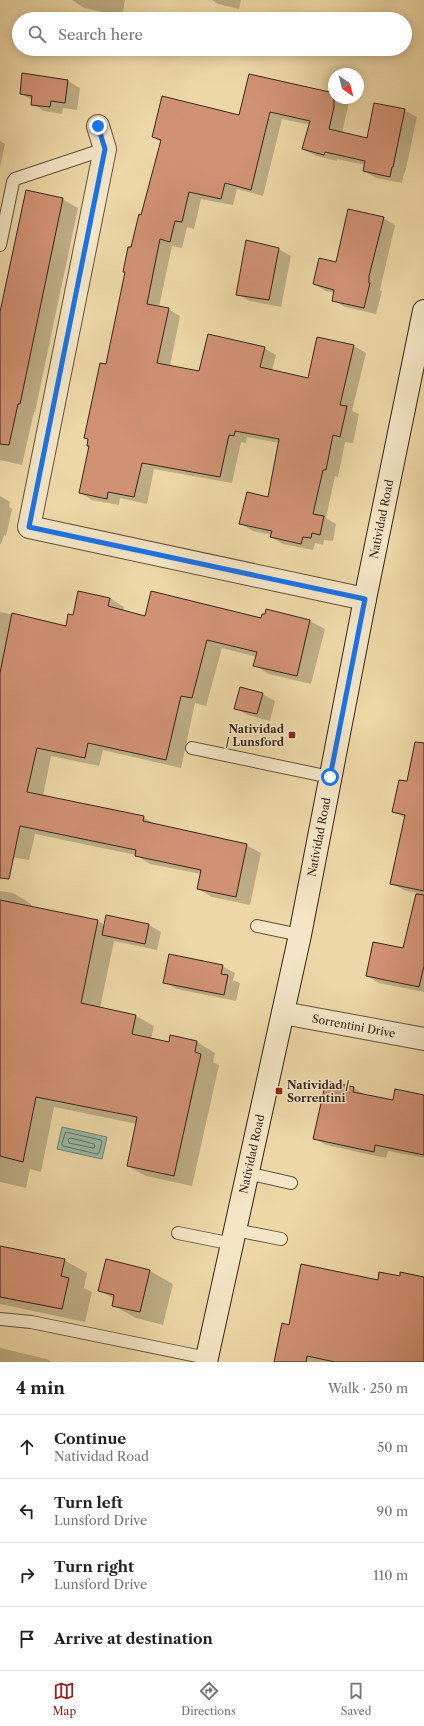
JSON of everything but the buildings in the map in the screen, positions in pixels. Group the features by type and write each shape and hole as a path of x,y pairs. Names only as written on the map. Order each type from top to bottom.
{"main road":[{"path":"98,126 105,149 29,527 365,599"},
{"name":"Natividad Road","path":"207,1360 300,935 365,599 424,311"},
{"name":"Sorrentini Drive","path":"283,1013 424,1039"}],"lane":[{"path":"0,245 13,182 15,179 105,149"},
{"path":"192,748 330,777"},
{"path":"257,926 300,935"},
{"path":"247,1173 291,1183"},
{"path":"178,1233 281,1239"},
{"path":"0,1319 31,1322 207,1360"}],"water":[{"path":"62,1127 107,1137 102,1159 57,1149"}],"place":[{"name":"Natividad / Lunsford","path":"292,735"},
{"name":"Natividad / Sorrentini","path":"279,1091"}],"route":[{"path":"98,126 105,149 29,527 365,599 330,777"}]}
